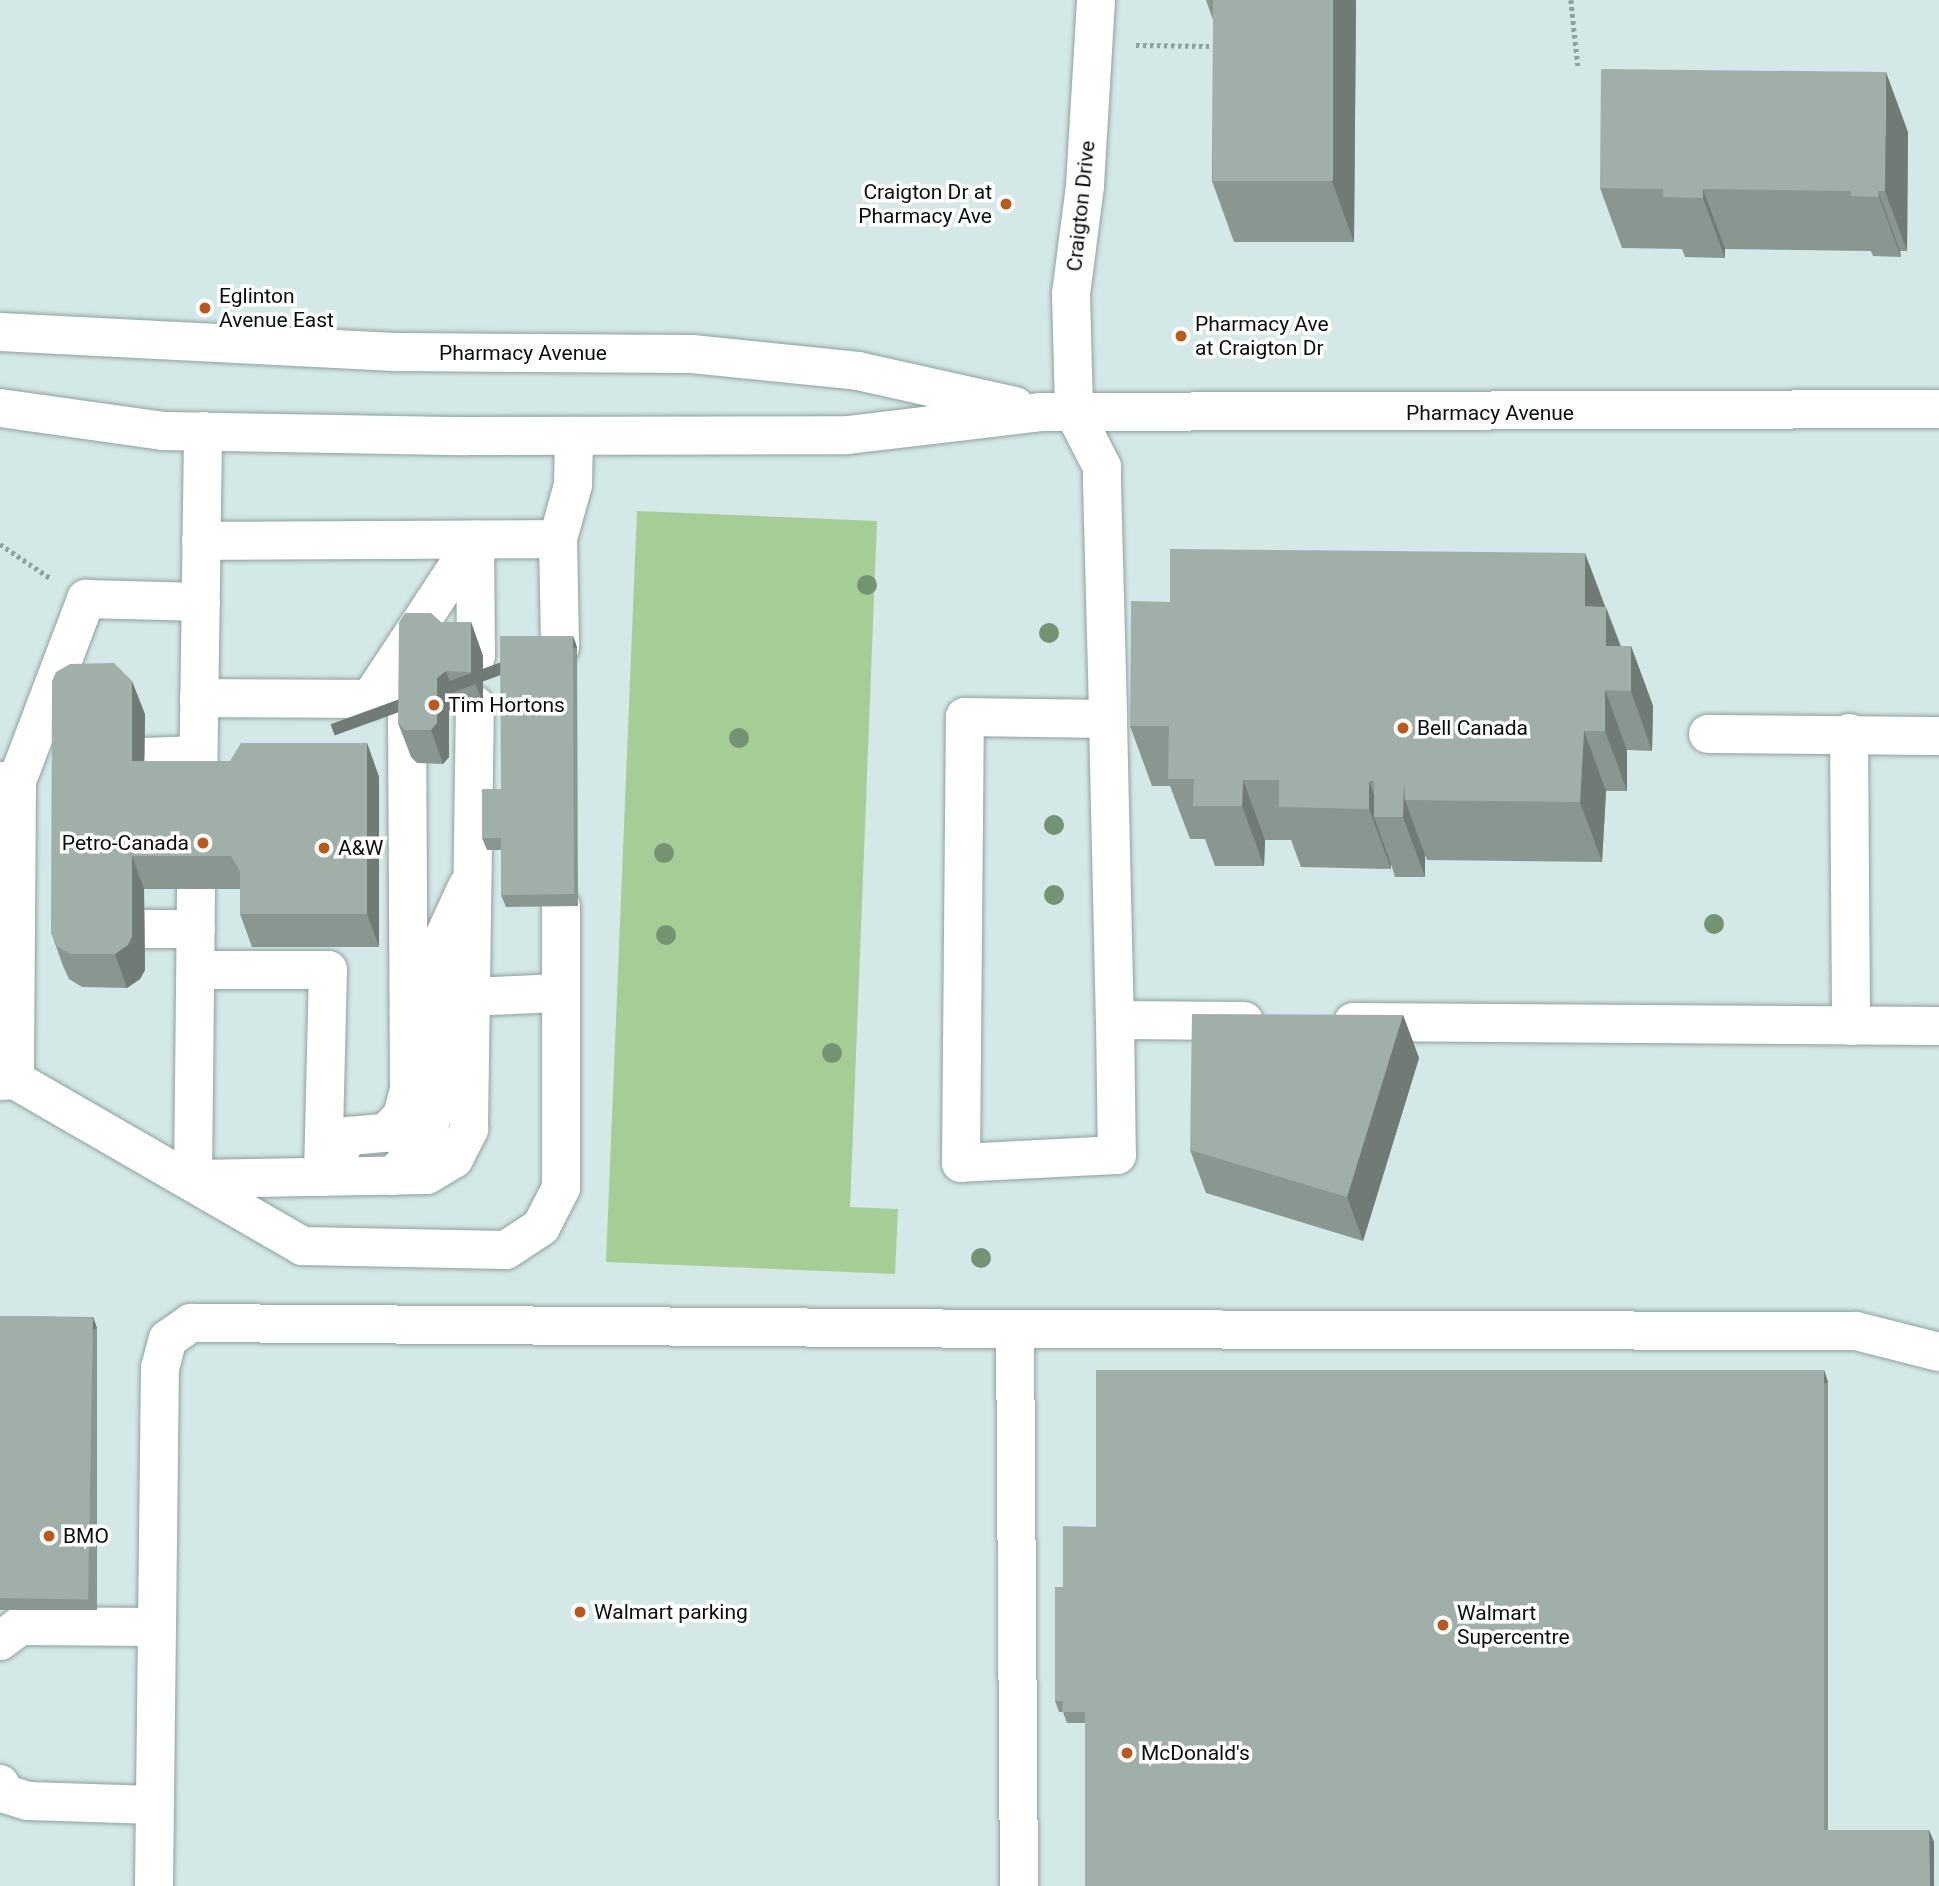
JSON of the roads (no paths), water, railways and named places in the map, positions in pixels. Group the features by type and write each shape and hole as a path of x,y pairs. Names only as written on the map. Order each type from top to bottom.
{"street":[{"name":"Craigton Drive","path":"1057,412 1085,186 1096,0"},
{"name":"Pharmacy Avenue","path":"0,332 400,352 692,354 858,371 1057,412"},
{"name":"Pharmacy Avenue","path":"0,408 164,431 574,436 848,435 1057,412 1939,409"},
{"path":"1057,412 1102,467 1108,719 1115,1020 1117,1156 961,1163 965,717 1108,719"},
{"path":"198,794 203,431"},
{"path":"560,647 558,539 573,485 574,436"},
{"path":"201,541 558,539"},
{"path":"199,698 370,699 475,540"},
{"path":"475,540 476,656"},
{"path":"201,602 86,599 14,774 34,844 33,931 8,1080 193,1179 302,1246 506,1250 541,1227 561,1188 561,906"},
{"path":"323,1177 349,1136 386,1133 401,1115 409,1090 406,641"},
{"path":"193,1179 428,1175 454,1158 469,1129 475,705"},
{"path":"1708,734 1849,733 1939,736"},
{"path":"1849,733 1851,1026"},
{"path":"145,757 198,755"},
{"path":"14,774 63,759"},
{"path":"393,1176 423,1143 435,1109 436,954 472,877"},
{"path":"193,1179 196,889"},
{"path":"144,929 196,929"},
{"path":"195,970 328,970 323,1177"},
{"path":"471,996 561,993"},
{"path":"1115,1020 1282,1022"},
{"path":"1323,1022 1939,1026"},
{"path":"154,1886 160,1368 168,1339 191,1323 1856,1331 1939,1352"},
{"path":"1015,1329 1019,1886"},
{"path":"0,1641 20,1626 156,1627"},
{"path":"0,1784 5,1794 27,1801 155,1805"}],"place":[{"name":"Craigton Dr at Pharmacy Ave","path":"1006,204"},
{"name":"Eglinton Avenue East","path":"205,308"},
{"name":"Pharmacy Ave at Craigton Dr","path":"1181,336"},
{"name":"Tim Hortons","path":"434,705"},
{"name":"Bell Canada","path":"1403,728"},
{"name":"Petro-Canada","path":"203,843"},
{"name":"A&W","path":"324,848"},
{"name":"BMO","path":"49,1536"},
{"name":"Walmart parking","path":"580,1612"},
{"name":"Walmart Supercentre","path":"1443,1625"},
{"name":"McDonald's","path":"1127,1753"}]}
